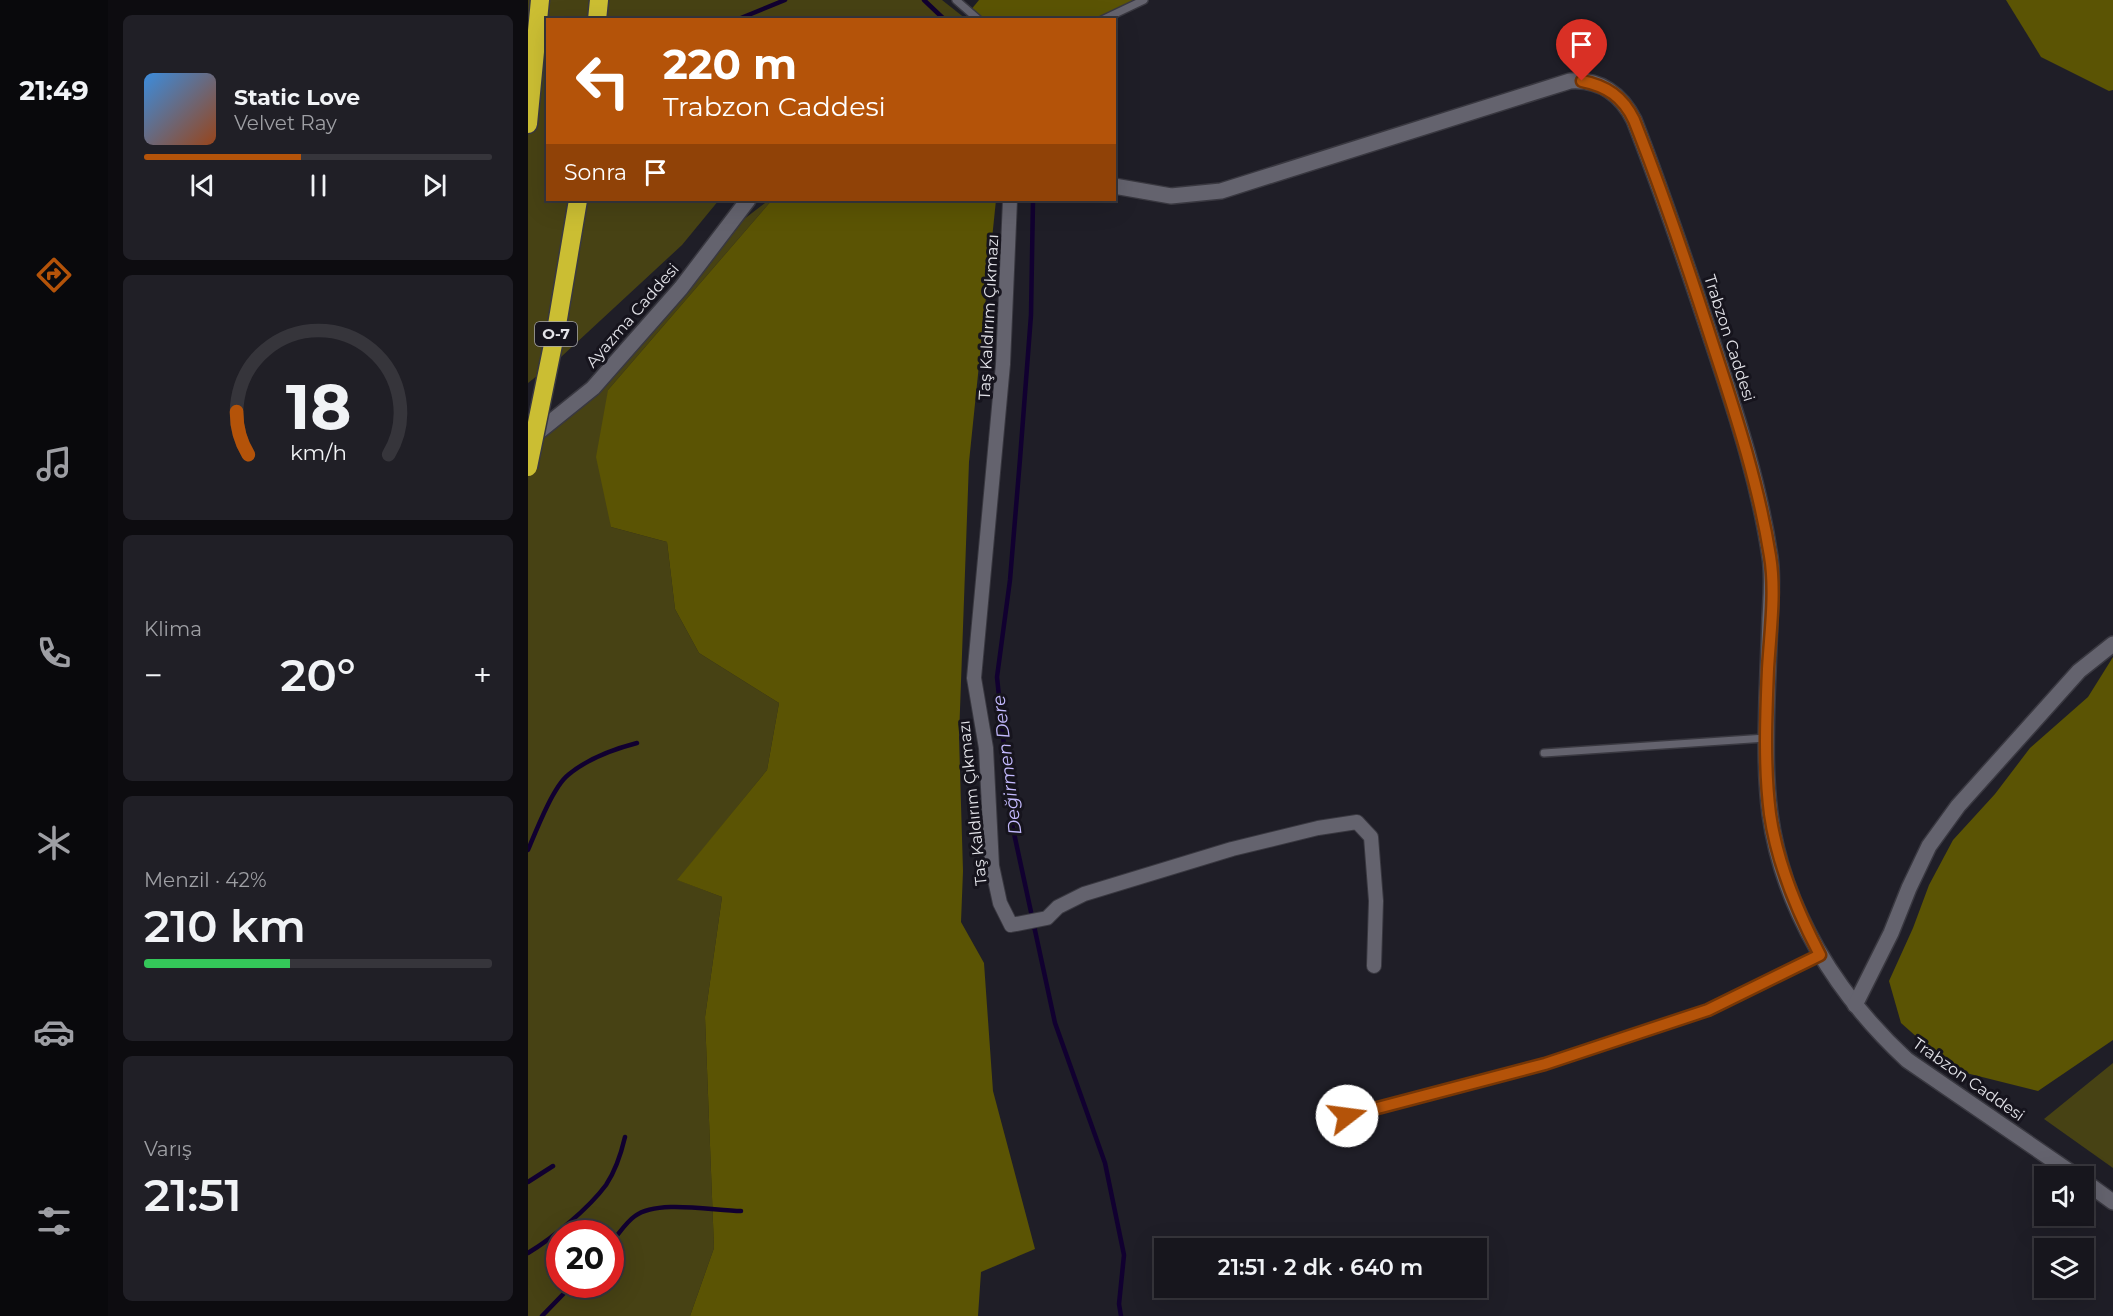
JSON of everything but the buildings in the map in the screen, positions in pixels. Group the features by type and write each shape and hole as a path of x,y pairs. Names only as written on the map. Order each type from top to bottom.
{"highway":[{"path":"528,124 540,0"},
{"path":"597,18 599,0"},
{"name":"O-7","path":"528,467 557,325 578,201"}],"street":[{"name":"Trabzon Caddesi","path":"1116,186 1171,196 1221,191 1570,81 1594,83 1618,96 1628,107 1634,120 1667,203 1733,406 1767,539 1772,580 1766,738 1770,815 1789,888 1805,927 1820,955 1855,1005 1883,1038 1907,1060 2061,1166"},
{"name":"Ayazma Caddesi","path":"528,440 593,388 681,288 747,201"},
{"name":"Taş Kaldırım Çıkmazı","path":"1010,201 1003,364 974,678 986,748 992,866 1000,903 1011,925 1043,919 1058,907 1084,894 1232,849 1318,828 1357,822 1371,837 1376,901 1374,966"},
{"path":"1855,1005 1891,933 1929,846 1958,806 2079,671 2113,645"},
{"path":"2094,1188 2113,1202"}],"lane":[{"path":"956,0 977,18"},
{"path":"1106,18 1144,0"},
{"path":"1544,753 1766,738"},
{"path":"1325,1122 1545,1064 1708,1010 1820,955"}],"shaded area":[{"path":"528,0 942,0 965,18 546,18 546,201 718,201 682,245 561,357 528,383"},
{"path":"979,0 1144,0 1104,18 978,18 970,11"},
{"path":"2006,0 2113,0 2113,90 2109,91 2041,57"},
{"path":"768,201 771,201 608,390 611,527 667,542 675,609 699,653 779,703 767,770 678,880 722,897 705,1017 714,1248 690,1316 528,1316 528,439 619,351 722,236"},
{"path":"771,201 996,201 969,462 959,737 963,871 961,922 984,963 993,1091 1035,1249 981,1272 978,1316 690,1316 714,1248 705,1017 722,897 677,880 767,770 779,703 699,653 675,609 667,542 611,527 596,457 608,390"},
{"path":"2113,657 2113,1040 2038,1091 1954,1070 1901,1023 1889,981 1929,885 1953,840 1995,794 2030,748 2088,697"},
{"path":"2113,1063 2113,1168 2044,1119"}],"waterway":[{"name":"Değirmen Dere","path":"741,18 785,0"},
{"name":"Değirmen Dere","path":"924,0 943,18"},
{"name":"Değirmen Dere","path":"1033,201 1031,315 1010,580 997,677 1012,824 1055,1023 1105,1163 1124,1255 1119,1304 1121,1316"},
{"path":"528,850 551,799 568,775 601,755 637,743"},
{"path":"528,1253 570,1222 599,1194 615,1168 625,1137"},
{"path":"528,1182 553,1166"},
{"path":"624,1226 635,1216 657,1208 686,1207 741,1211"},
{"path":"542,1316 559,1298"}],"route":[{"path":"1347,1116 1545,1064 1708,1010 1820,955 1805,927 1789,888 1770,815 1766,738 1771,559 1748,461 1733,406 1667,203 1634,120 1628,107 1618,96 1607,88 1582,81"}]}
